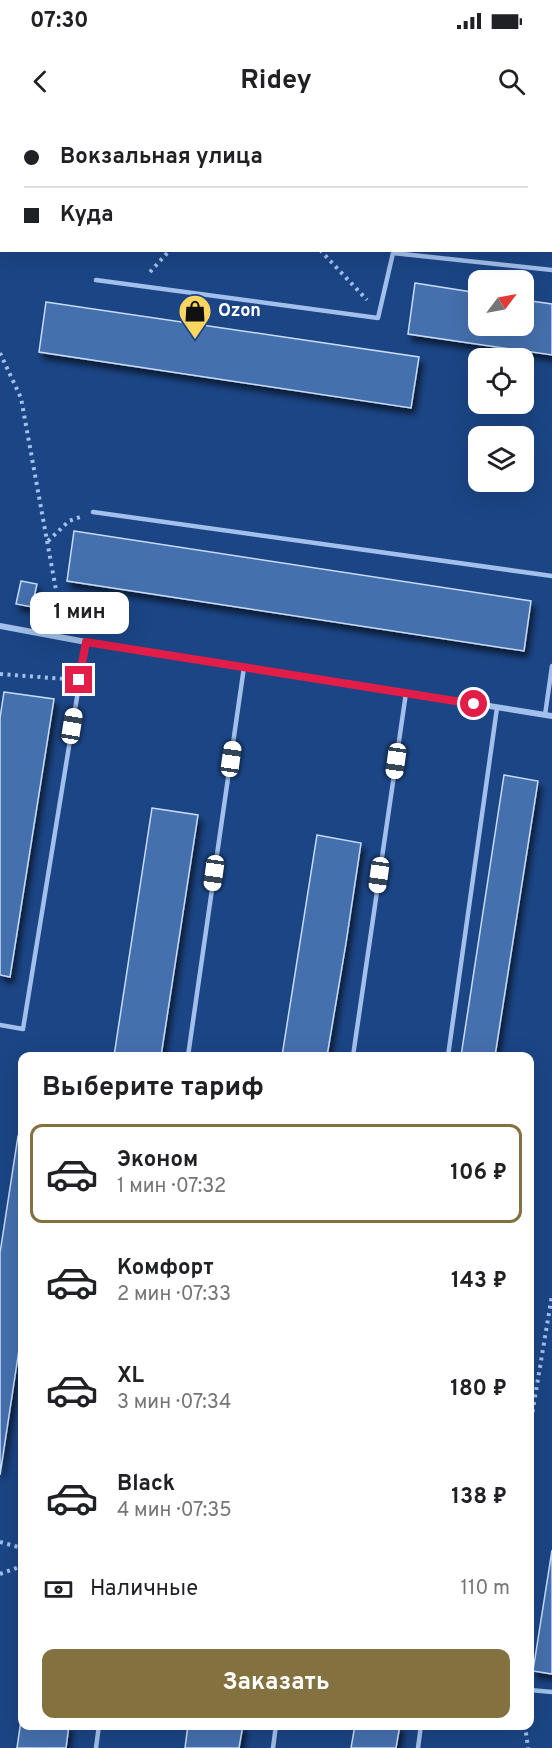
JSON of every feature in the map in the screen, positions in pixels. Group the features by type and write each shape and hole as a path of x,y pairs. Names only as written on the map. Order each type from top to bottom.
{"street":[{"path":"0,626 86,642 549,716"}],"lane":[{"path":"96,280 378,318 393,253 552,270"},
{"path":"93,512 552,576"},
{"path":"0,1025 23,1029 86,642"},
{"path":"549,716 552,666"},
{"path":"189,1052 244,667"},
{"path":"354,1052 406,693"},
{"path":"449,1052 497,708"},
{"path":"534,1690 552,1692"},
{"path":"96,1748 98,1730"},
{"path":"273,1748 275,1730"},
{"path":"418,1748 420,1730"}],"path":[{"path":"137,285 168,252"},
{"path":"322,252 380,313"},
{"path":"0,353 21,398 65,638"},
{"path":"47,541 69,521 93,512"},
{"path":"0,674 79,680"},
{"path":"534,1403 552,1295"},
{"path":"0,1542 18,1547"},
{"path":"0,1574 18,1567"},
{"path":"526,1730 528,1748"}],"building":[{"path":"415,283 468,291 468,336 534,336 534,301 552,304 552,355 534,352 534,348 504,348 408,334"},
{"path":"46,302 419,357 411,408 39,352"},
{"path":"74,531 531,601 524,651 67,581"},
{"path":"21,581 37,584 32,607 16,604"},
{"path":"4,692 54,699 10,977 0,975 0,718"},
{"path":"504,775 538,781 496,1052 462,1052"},
{"path":"152,808 198,815 162,1052 115,1052"},
{"path":"317,835 361,843 328,1052 283,1052"},
{"path":"18,1136 18,1356 0,1475 0,1253"},
{"path":"552,1550 552,1674 534,1671"},
{"path":"20,1730 68,1730 66,1748 17,1748"},
{"path":"187,1730 242,1730 239,1748 185,1748"},
{"path":"354,1730 399,1730 396,1748 351,1748"}],"place":[{"name":"Ozon","path":"195,340"}],"route":[{"path":"79,680 86,642 474,704"}]}
